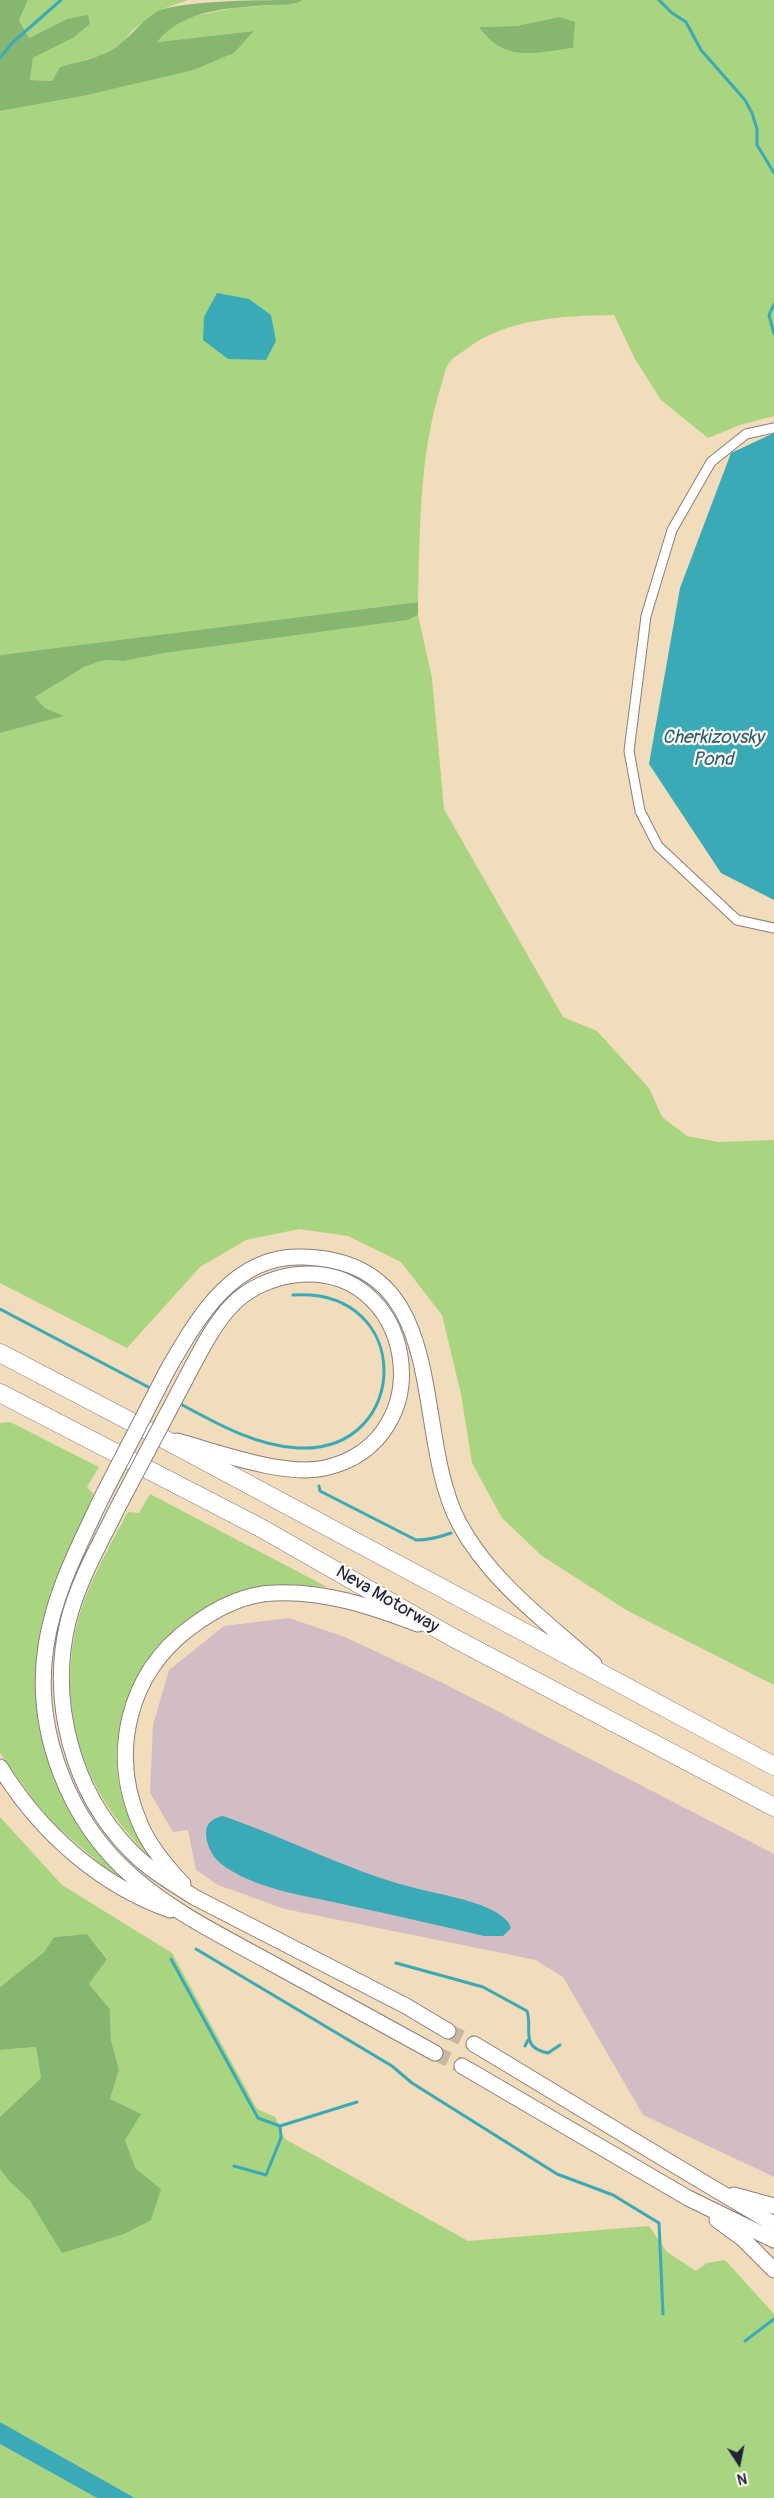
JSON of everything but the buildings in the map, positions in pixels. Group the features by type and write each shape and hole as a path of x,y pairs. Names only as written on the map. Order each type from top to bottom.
{"highway":[{"name":"Neva Motorway","path":"0,1353 774,1766"},
{"name":"Neva Motorway","path":"0,1393 261,1528 450,1636 774,1807"}],"main road":[{"path":"435,2053 189,1917 134,1878 98,1840 71,1796 58,1765 47,1725 43,1673 52,1616 60,1590 101,1499 167,1371 204,1310 220,1292 239,1276 258,1266 299,1256 323,1257 344,1262 368,1275 388,1291 399,1305 416,1339 443,1480 458,1522 487,1566 505,1585 612,1680"},
{"path":"162,1438 287,1468 324,1468 343,1462 359,1453 384,1429 394,1414 400,1398 402,1364 394,1332 374,1303 358,1289 342,1281 304,1274 284,1276 266,1282 234,1303 206,1341 118,1508 76,1595 68,1621 61,1674 65,1722 74,1760 88,1791 113,1829 130,1850 164,1878 194,1897 406,2006 448,2030"},
{"path":"194,1897 172,1873 141,1827 131,1800 126,1771 124,1743 130,1710 141,1686 162,1653 204,1617 234,1602 273,1593 310,1594 378,1609 450,1636"},
{"path":"0,1768 28,1806 80,1860 145,1902 189,1917"},
{"path":"474,2044 774,2224"},
{"path":"462,2066 688,2198 774,2240"},
{"path":"714,2189 774,2206"},
{"path":"688,2198 743,2240 774,2270"}],"street":[{"path":"774,428 746,434 711,462 672,530 646,616 629,751 640,811 658,846 737,920 774,928"}],"shaded area":[{"path":"289,1618 345,1637 443,1683 774,1854 774,2177 643,2115 563,1977 536,1960 285,1909 218,1885 196,1870 188,1830 173,1832 150,1793 153,1725 169,1670 224,1626"}],"green space":[{"path":"0,0 28,0 19,20 29,38 67,19 88,15 90,24 73,38 33,58 30,80 52,81 60,67 106,53 125,40 149,17 160,10 209,2 303,0 287,4 224,9 208,12 180,23 157,42 254,31 234,53 194,70 83,96 0,111"},
{"path":"28,0 188,0 160,10 133,30 121,44 102,55 60,67 52,81 30,80 33,58 73,38 90,24 67,19 29,38 19,20"},
{"path":"303,0 774,0 774,416 740,425 708,438 661,400 635,359 614,315 555,318 516,325 481,339 453,359 446,369 434,410 425,464 420,519 418,602 0,655 0,111 83,96 194,70 234,53 254,31 156,42 171,27 190,17 234,8 288,4","holes":["559,17 573,48 562,49 480,27 516,26"]},
{"path":"559,17 575,22 573,48 534,53 511,51 489,39 479,27 516,26"},
{"path":"418,602 418,615 408,620 165,653 124,661 104,660 84,667 35,697 45,708 64,716 0,733 0,655"},
{"path":"418,615 432,678 444,809 563,1017 597,1031 649,1088 662,1117 687,1136 718,1142 774,1140 774,1685 628,1611 542,1556 502,1518 472,1463 461,1394 442,1315 401,1262 348,1236 299,1229 246,1240 200,1267 127,1348 0,1283 0,733 63,716 45,708 35,697 84,667 104,660 124,661 165,653 408,620"},
{"path":"10,1422 99,1467 87,1487 95,1496 70,1548 37,1702 50,1764 68,1807 88,1838 132,1884 105,1868 55,1825 35,1802 0,1753 0,1423"},
{"path":"150,1494 327,1587 286,1585 261,1588 214,1604 177,1628 161,1643 145,1665 119,1743 159,1865 115,1817 98,1790 85,1763 76,1734 71,1703 70,1671 78,1621 96,1573 128,1512 139,1513"},
{"path":"0,1817 62,1885 172,1953 257,2109 275,2117 285,2139 468,2241 649,2226 667,2252 696,2271 707,2263 725,2260 774,2314 774,2498 135,2498 0,2422 0,2169 8,2180 30,2201 63,2253 136,2169 110,2099 119,2070 111,2040 110,2009 89,1984 107,1958 87,1934 54,1937 44,1952 0,1987"},
{"path":"87,1934 107,1959 89,1984 110,2009 111,2040 119,2070 110,2099 141,2114 125,2140 136,2169 161,2189 151,2220 124,2234 62,2253 30,2201 8,2180 0,2169 0,2117 41,2078 36,2047 0,2050 0,1987 44,1952 54,1937"},
{"path":"36,2047 41,2078 0,2117 0,2050"},
{"path":"0,2444 97,2498 0,2498"}],"water":[{"path":"217,293 249,299 271,315 276,341 266,360 228,359 203,340 204,317"},
{"name":"Cherkizovsky Pond","path":"774,433 774,900 721,873 649,764 680,588 731,453"},
{"path":"223,1816 372,1875 486,1907 498,1913 511,1928 503,1936 484,1936 295,1894 263,1885 233,1872 220,1863 212,1853 206,1837 206,1829 214,1819"},
{"path":"0,2422 135,2498 97,2498 0,2444"}],"waterway":[{"path":"0,58 12,43 61,0"},
{"path":"659,0 672,13 686,22 701,50 745,100 757,129 757,145 774,173"},
{"path":"774,304 769,315 774,334"},
{"path":"177,1402 235,1432 266,1443 298,1448 336,1443 362,1425 379,1400 384,1370 378,1341 361,1316 333,1299 293,1295"},
{"path":"0,1309 152,1389"},
{"path":"319,1486 320,1491 416,1540 434,1538 451,1533"},
{"path":"196,1949 392,2066 412,2083 557,2174 613,2195 659,2223 663,2314"},
{"path":"171,1959 258,2118 280,2126 357,2102"},
{"path":"396,1963 483,1987 527,2011 530,2042 533,2046 548,2053 560,2045"},
{"path":"525,2046 528,2040"},
{"path":"234,2166 266,2175 281,2138 280,2126"},
{"path":"745,2341 774,2319"}],"tunnel":[{"path":"448,2031 474,2044"},
{"path":"435,2053 462,2066"}]}
